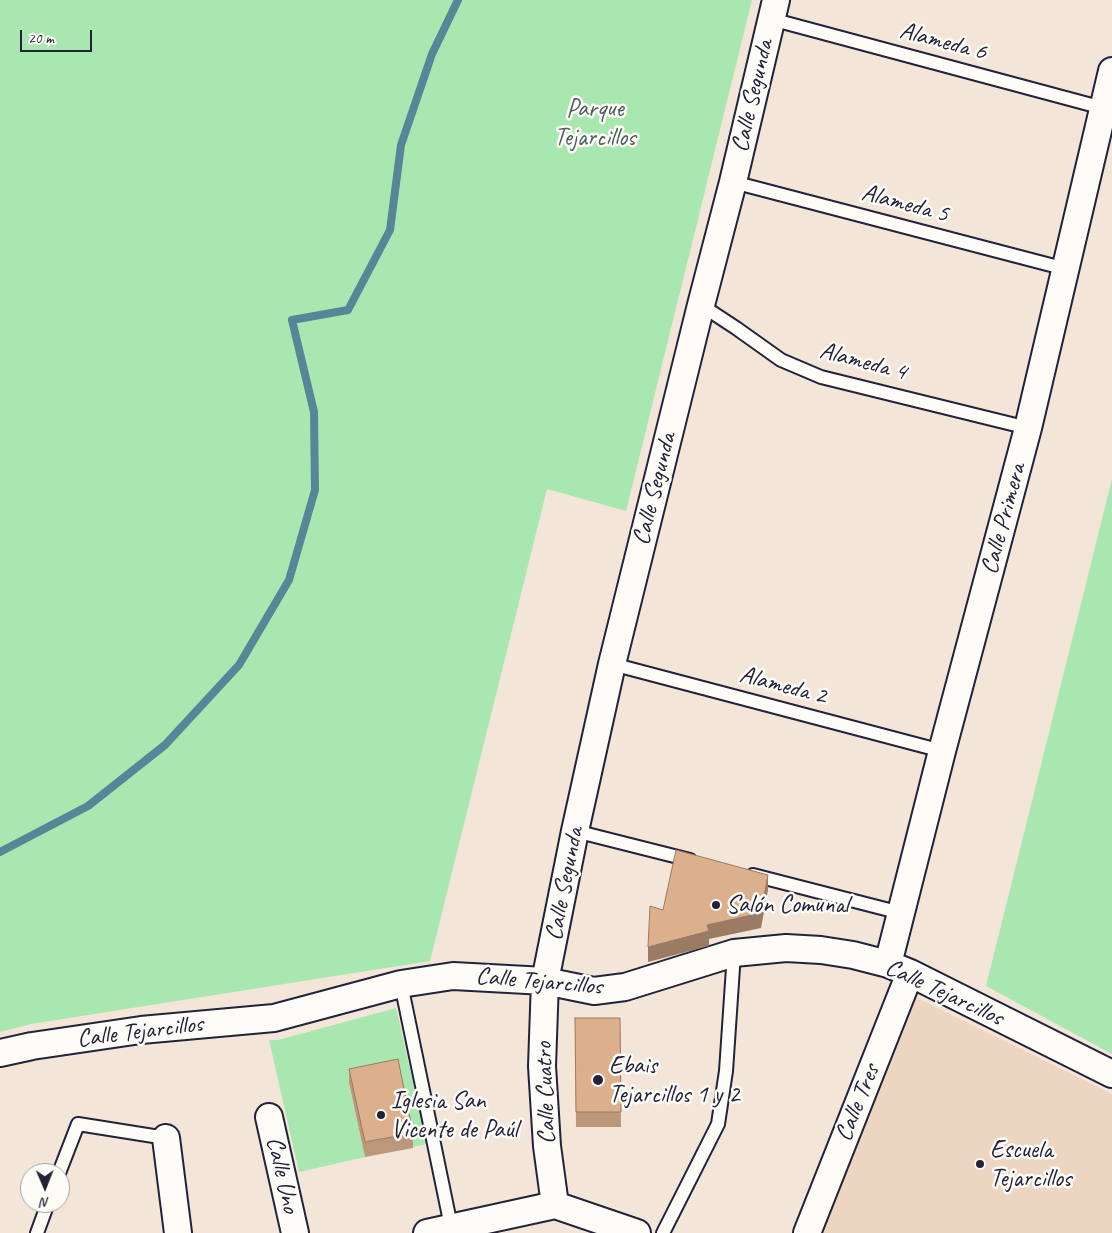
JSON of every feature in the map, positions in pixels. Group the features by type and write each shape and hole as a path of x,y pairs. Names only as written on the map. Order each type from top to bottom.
{"street":[{"name":"Calle Segunda","path":"545,981 575,831 612,664 733,182 774,9"},
{"name":"Calle Primera","path":"899,969 901,913 1028,428 1112,71"},
{"name":"Calle Tejarcillos","path":"0,1053 32,1046 141,1030 274,1018 401,984 452,976 545,981 594,990 625,987 734,953 786,948 821,950 854,955 899,969 1112,1074"},
{"name":"Calle Tres","path":"807,1233 899,969"},
{"name":"Calle Cuatro","path":"545,981 542,1066 547,1146 555,1205"},
{"name":"Calle Uno","path":"269,1117 295,1233"},
{"path":"166,1138 178,1233"},
{"path":"427,1233 452,1230 555,1205 637,1233"}],"lane":[{"name":"Alameda 6","path":"774,9 1103,108"},
{"name":"Alameda 5","path":"733,182 1066,270"},
{"name":"Alameda 4","path":"701,305 781,360 821,377 1028,428"},
{"name":"Alameda 2","path":"612,664 942,752"},
{"path":"575,831 700,862"},
{"path":"738,872 901,913"},
{"path":"664,1233 718,1124 726,1070 734,953"},
{"path":"401,984 452,1230"},
{"path":"64,1163 78,1124 166,1138"},
{"path":"37,1233 44,1213"}],"shaded area":[{"name":"Escuela Tejarcillos","path":"915,997 1112,1094 1112,1233 819,1233"}],"green space":[{"name":"Parque Tejarcillos","path":"0,0 752,0 626,511 547,489 430,961 31,1024 0,1032"},
{"path":"1112,479 1112,1054 986,986"},
{"path":"396,1008 427,1144 413,1147 349,1084 365,1157 299,1172 269,1040 278,1040"}],"building":[{"name":"Salón Comunal","path":"676,850 768,875 761,913 707,925 709,931 648,947 650,906 663,910"},
{"name":"Ebais Tejarcillos 1 y 2","path":"575,1018 620,1018 621,1112 576,1112"},
{"name":"Iglesia San Vicente de Paúl","path":"398,1059 413,1133 365,1142 349,1069"}],"waterway":[{"path":"0,852 88,806 165,745 239,665 289,580 315,490 314,412 292,320 348,310 390,230 401,145 432,54 458,0"}],"place":[{"name":"Salón Comunal","path":"716,905"},
{"name":"Ebais Tejarcillos 1 y 2","path":"598,1080"},
{"name":"Iglesia San Vicente de Paúl","path":"381,1115"},
{"name":"Escuela Tejarcillos","path":"980,1164"}]}
